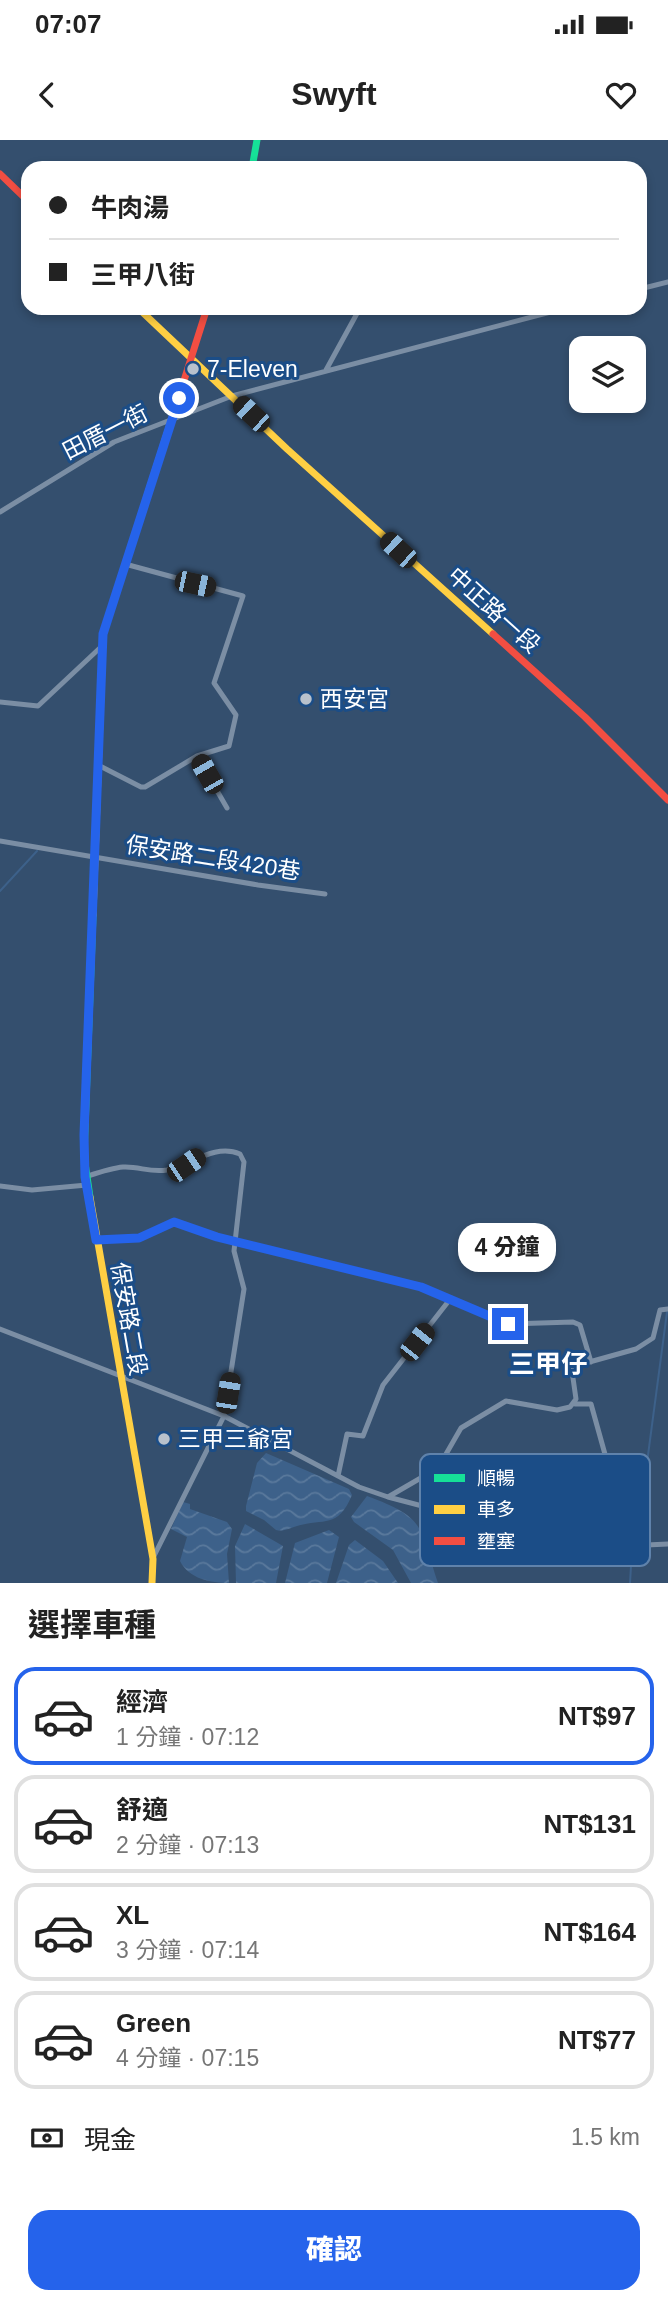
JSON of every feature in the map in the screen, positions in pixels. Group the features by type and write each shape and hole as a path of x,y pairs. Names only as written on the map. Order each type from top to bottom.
{"street":[{"path":"253,161 257,140"},
{"path":"0,174 21,194"},
{"path":"647,287 668,282"},
{"name":"中正路一段","path":"145,315 191,360 585,716 668,800"},
{"name":"保安路二段","path":"152,1583 153,1559 86,1181 84,1135 103,634 205,315"},
{"path":"326,370 356,315"},
{"name":"田厝一街","path":"0,512 114,442 232,396 539,315"},
{"path":"98,765 141,788 197,756 223,749 231,742 236,711 214,683 243,596 125,564"},
{"path":"0,702 38,706 103,645"},
{"path":"197,756 227,808"},
{"name":"保安路二段420巷","path":"0,841 326,894"},
{"path":"0,1186 32,1190 86,1181 125,1167 147,1173 168,1170 186,1165 200,1155 234,1151 240,1154 244,1162 234,1251 244,1289 224,1416 153,1559"},
{"path":"96,1240 139,1238 174,1222 421,1287 508,1324 573,1322 580,1325 591,1362"},
{"path":"338,1476 347,1434 363,1436 383,1385 451,1298"},
{"path":"575,1404 572,1371 575,1366 636,1349 653,1338 660,1310 668,1309"},
{"path":"0,1329 224,1416 338,1476 388,1497 420,1505"},
{"path":"446,1454 461,1429 506,1401 557,1410 575,1404 591,1404 605,1454"},
{"path":"388,1497 420,1478"},
{"path":"650,1545 668,1544"}],"water":[{"path":"266,1453 349,1489 352,1495 347,1506 336,1518 282,1530 276,1530 246,1511 257,1463"},
{"path":"367,1496 411,1518 420,1530 420,1566 433,1566 438,1583 411,1583 393,1550 351,1517"},
{"path":"183,1502 190,1504 190,1509 227,1522 232,1529 227,1554 229,1583 208,1581 195,1576 180,1561 187,1537 171,1529"},
{"path":"245,1524 283,1546 276,1583 236,1583 235,1546"},
{"path":"329,1530 339,1537 327,1583 285,1583 295,1543"},
{"path":"355,1540 383,1561 398,1583 336,1583 349,1545"}],"waterway":[{"path":"0,891 37,851"},
{"path":"648,1454 667,1312"},
{"path":"630,1583 631,1566"}],"traffic: fast":[{"path":"253,161 257,140"},
{"path":"90,1197 84,1156 93,915"}],"traffic: slow":[{"path":"145,315 287,449 493,634"},
{"path":"93,915 103,634 174,412"},
{"path":"90,1197 153,1559 152,1583"}],"traffic: jam":[{"path":"0,174 21,194"},
{"path":"174,412 205,315"},
{"path":"493,634 585,717 668,800"}],"place":[{"name":"7-Eleven","path":"193,369"},
{"name":"西安宮","path":"306,699"},
{"name":"三甲三爺宮","path":"164,1439"}],"district":[{"name":"三甲仔","path":"548,1364"}],"route":[{"path":"179,398 103,634 84,1135 85,1177 96,1240 139,1238 174,1222 217,1237 421,1287 508,1324"}]}
